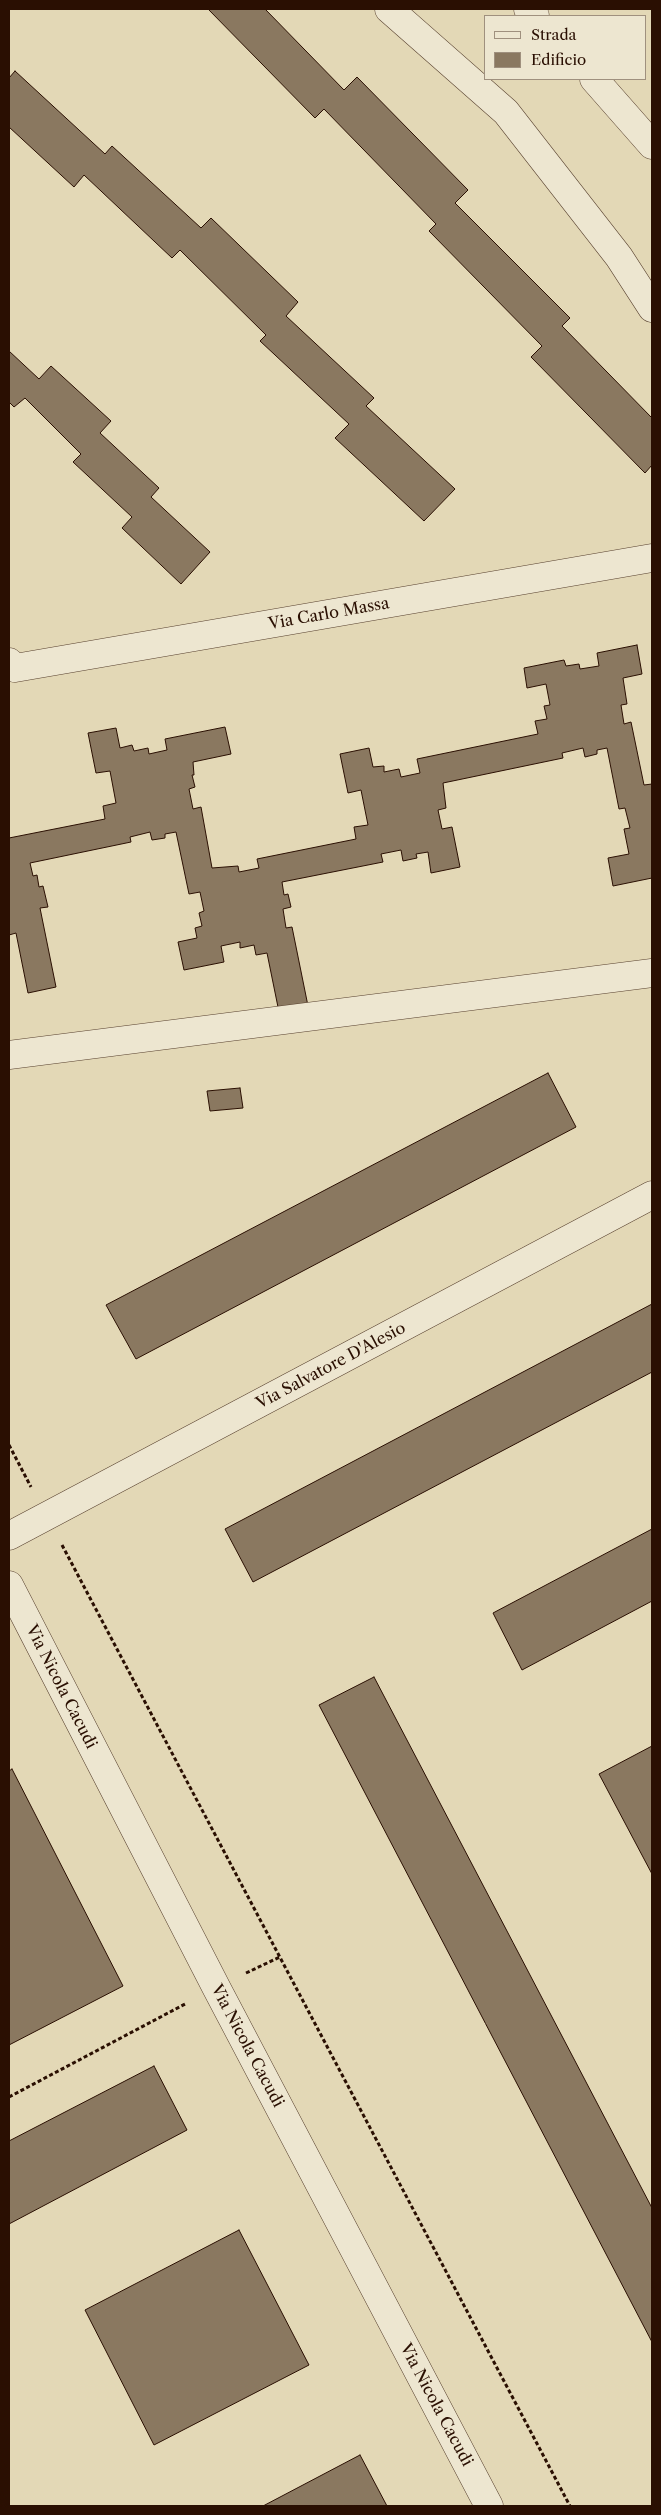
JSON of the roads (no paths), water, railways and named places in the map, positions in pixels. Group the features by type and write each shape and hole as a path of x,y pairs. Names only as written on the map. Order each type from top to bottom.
{"street":[{"path":"389,9 506,112 619,258 652,308"},
{"path":"595,80 652,145"},
{"name":"Via Carlo Massa","path":"9,662 15,668 652,558"},
{"path":"9,1055 652,973"},
{"name":"Via Salvatore D'Alesio","path":"9,1536 652,1195"},
{"name":"Via Nicola Cacudi","path":"9,1585 216,1987 489,2506"}]}
